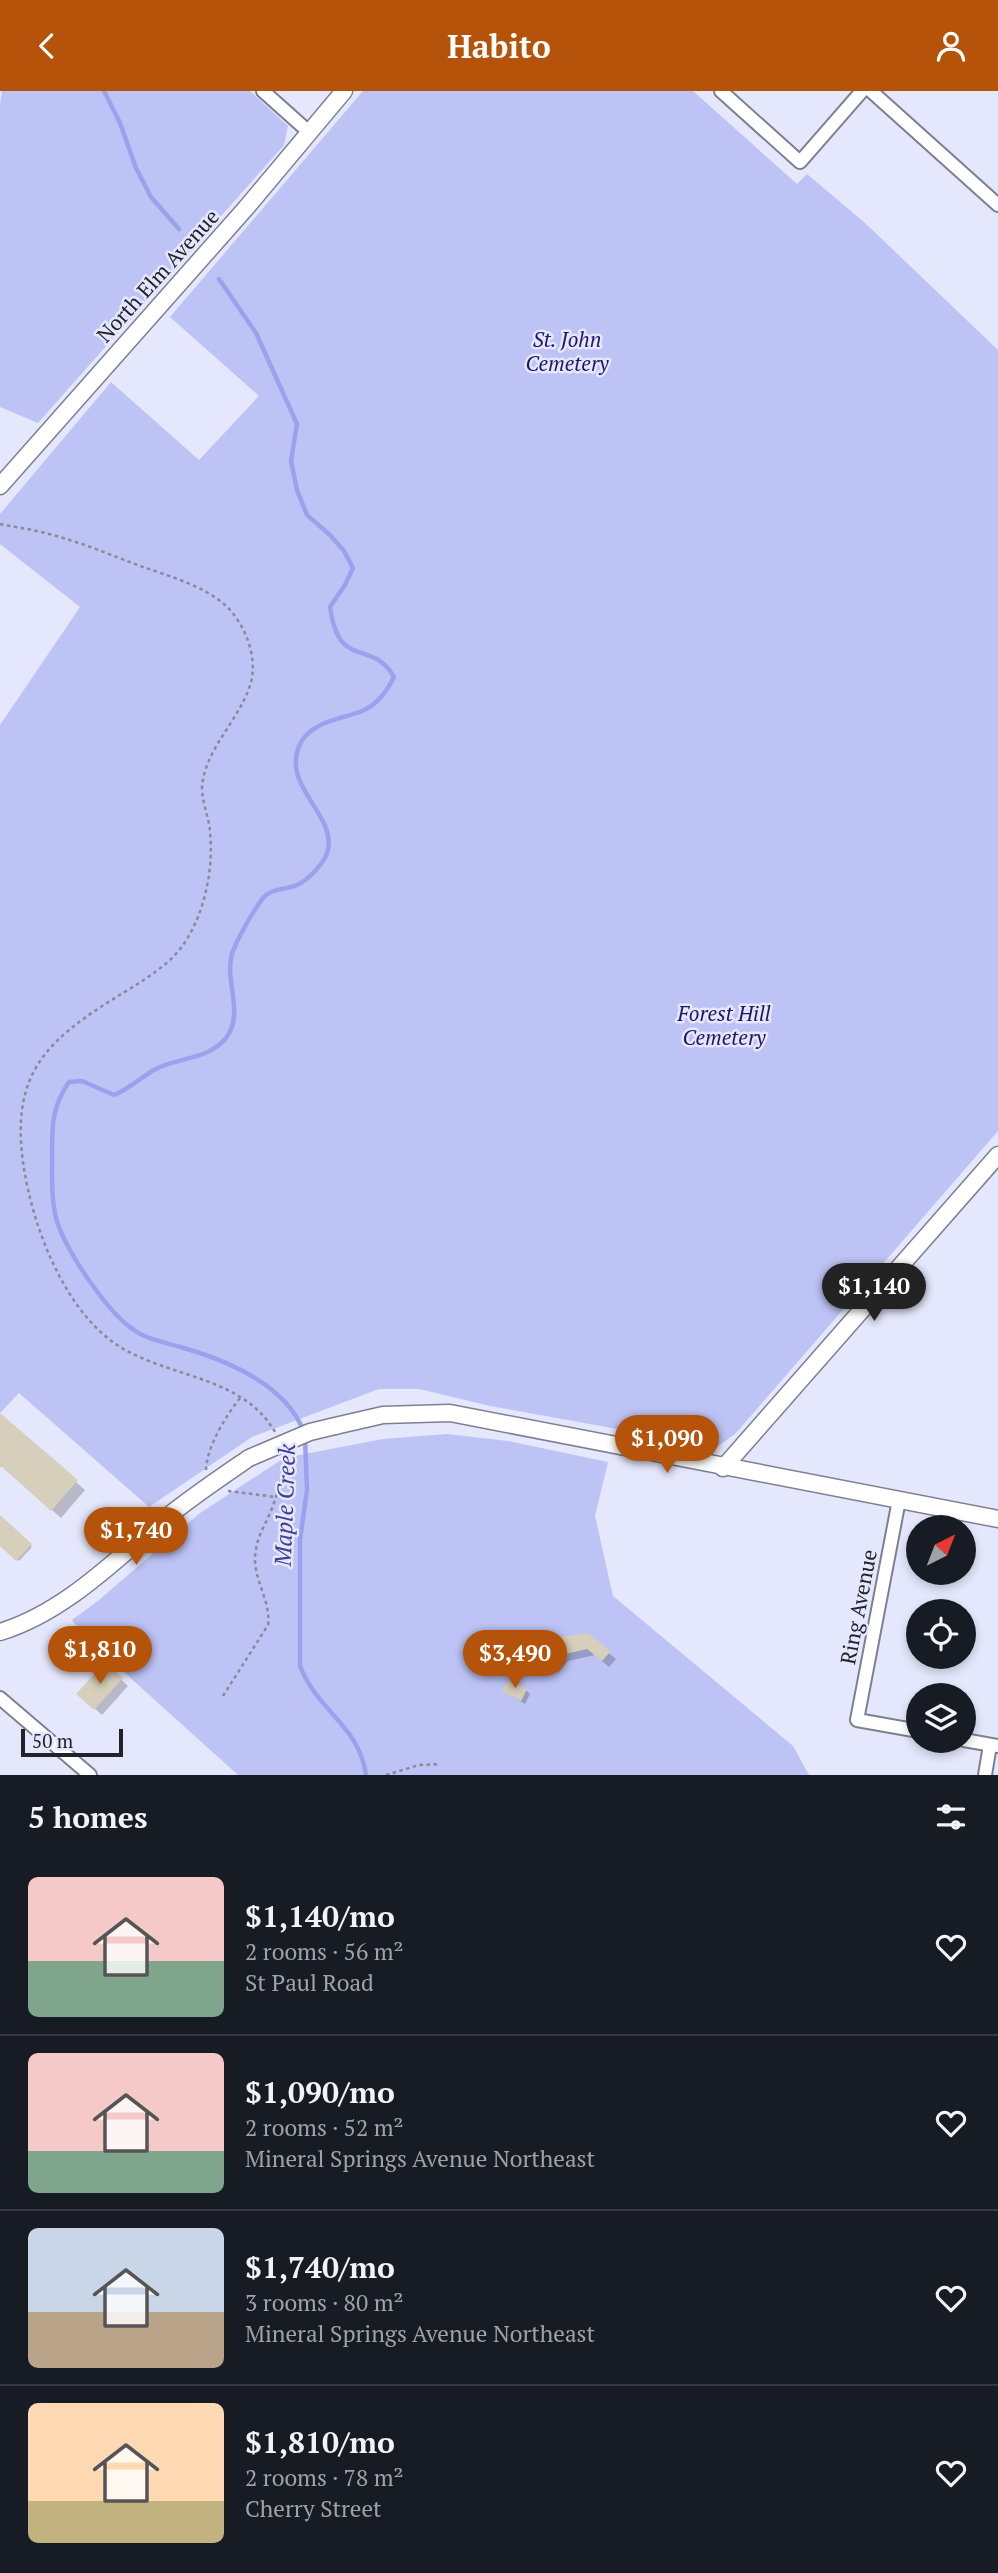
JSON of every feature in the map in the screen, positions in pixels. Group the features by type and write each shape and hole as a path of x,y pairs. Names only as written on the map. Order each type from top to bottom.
{"main road":[{"name":"North Elm Avenue","path":"0,486 246,208 344,91"},
{"path":"723,1468 998,1155"},
{"path":"0,1632 30,1621 80,1589 210,1485 249,1458 310,1432 383,1415 450,1413 723,1468 998,1519"}],"street":[{"path":"263,91 310,133"},
{"path":"721,91 800,162 862,91"},
{"path":"871,91 998,205"},
{"name":"Ring Avenue","path":"899,1500 858,1720 906,1729"},
{"path":"0,1698 90,1775"},
{"path":"976,1742 994,1746 985,1775"}],"path":[{"path":"0,524 46,533 188,584 225,605 243,630 253,665 251,682 205,775 202,789 210,829 211,852 208,881 189,936 163,965 74,1026 40,1059 31,1074 22,1100 20,1126 28,1192 36,1224 49,1257 71,1295 93,1324 128,1353 210,1382 241,1397 230,1411 205,1467 210,1485 235,1494 276,1497 257,1540 255,1558 256,1575 269,1614 268,1625 223,1696"},
{"path":"389,1774 419,1765 440,1764"}],"green space":[{"path":"2,91 250,91 288,126 284,145 38,423 0,407"},
{"path":"363,91 693,91 797,184 807,174 864,222 998,350 998,1131 736,1433 717,1447 490,1406 419,1389 379,1389 252,1437 149,1507 19,1393 0,1413 0,725 80,607 0,544 0,514 111,382 199,460 259,396 170,317"},
{"path":"447,1434 508,1441 608,1462 595,1516 613,1596 793,1746 809,1775 238,1775 82,1633 72,1620 200,1513 284,1458 383,1439"}],"building":[{"path":"0,1413 78,1480 51,1511 0,1465"},
{"path":"0,1515 32,1544 16,1561 0,1546"},
{"path":"588,1633 611,1651 602,1661 587,1649 561,1655 550,1668 541,1660 559,1637"},
{"path":"105,1662 123,1678 94,1710 76,1694"},
{"path":"509,1679 527,1689 521,1701 502,1691"}],"waterway":[{"name":"Maple Creek","path":"104,91 151,197 179,229"},
{"name":"Maple Creek","path":"219,279 256,333 297,424 291,461 297,490 307,515 344,551 353,568 330,607 334,627 348,647 376,658 394,677 385,692 372,705 318,726 310,731 299,746 297,774 324,825 328,850 320,865 306,879 297,885 266,895 246,925 230,964 234,1018 226,1038 210,1051 163,1066 114,1095 82,1081 69,1082 58,1103 53,1124 53,1198 57,1220 72,1253 102,1298 124,1322 145,1336 201,1353 253,1377 283,1400 295,1414 303,1430"},
{"name":"Maple Creek","path":"305,1438 307,1490 300,1540 300,1666 317,1695 355,1743 366,1775"}],"park label":[{"name":"St. John Cemetery","path":"567,352"},
{"name":"Forest Hill Cemetery","path":"724,1026"}]}
